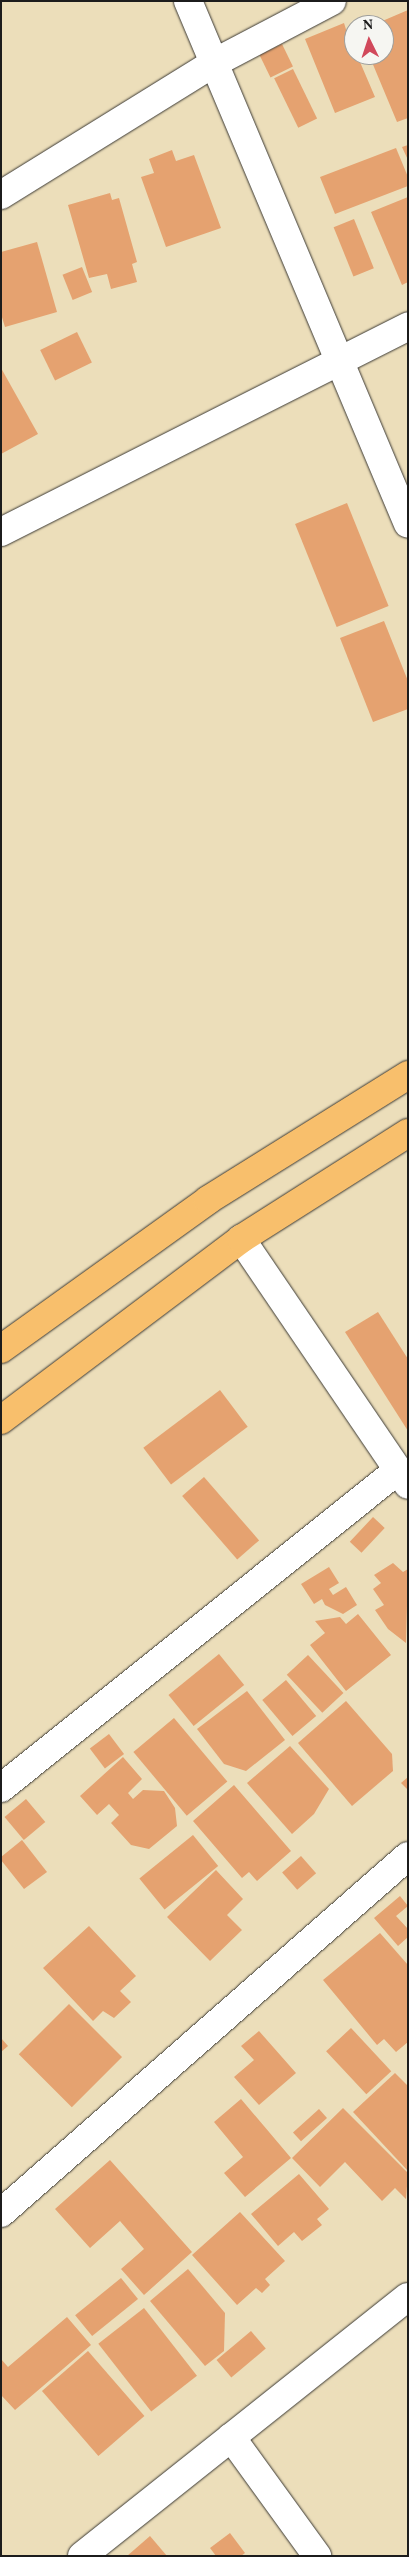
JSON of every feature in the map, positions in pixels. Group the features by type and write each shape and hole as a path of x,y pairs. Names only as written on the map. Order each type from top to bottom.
{"main road":[{"path":"1,1348 208,1200 408,1075"},
{"path":"1,1420 240,1239 408,1133"}],"street":[{"path":"188,1 340,357 408,524"},
{"path":"1,195 214,63 332,1"},
{"path":"1,532 340,357 408,326"},
{"path":"1,1788 403,1478 240,1239"},
{"path":"1,2213 408,1856"},
{"path":"82,2556 408,2297"},
{"path":"231,2437 317,2556"}],"building":[{"path":"408,10 408,118 397,122 373,65 394,65 394,16"},
{"path":"344,23 344,65 361,65 375,97 335,113 305,39"},
{"path":"282,44 293,66 270,77 260,55"},
{"path":"293,69 317,118 298,128 274,78"},
{"path":"408,145 408,160 402,147"},
{"path":"396,148 408,177 408,186 335,214 320,177"},
{"path":"172,150 176,161 194,155 221,228 166,247 141,177 154,173 149,159"},
{"path":"110,193 112,200 119,198 137,262 132,264 137,282 111,289 107,274 89,278 68,205"},
{"path":"408,197 408,282 402,285 371,212"},
{"path":"354,219 374,268 353,276 334,227"},
{"path":"37,242 57,312 5,327 1,314 1,252"},
{"path":"82,267 92,292 73,300 63,275"},
{"path":"77,332 92,363 55,381 40,350"},
{"path":"1,368 38,434 1,454"},
{"path":"347,503 389,606 337,627 295,524"},
{"path":"384,621 408,681 408,709 373,722 340,638"},
{"path":"378,1312 408,1359 408,1431 345,1332"},
{"path":"220,1390 248,1427 171,1485 143,1448"},
{"path":"204,1477 259,1540 237,1559 182,1496"},
{"path":"373,1517 385,1528 362,1553 350,1542"},
{"path":"393,1563 403,1572 408,1569 406,1643 388,1629 375,1610 384,1605 373,1589 381,1583 374,1575"},
{"path":"329,1567 339,1583 329,1589 333,1595 346,1587 357,1605 343,1614 325,1605 322,1599 314,1604 301,1584"},
{"path":"358,1614 391,1655 346,1691 310,1645 325,1633 315,1621 340,1617 346,1624"},
{"path":"219,1654 244,1685 194,1726 168,1695"},
{"path":"308,1655 343,1693 322,1713 287,1675"},
{"path":"286,1680 316,1716 292,1736 262,1700"},
{"path":"247,1691 285,1740 246,1771 224,1764 197,1729"},
{"path":"346,1701 392,1754 393,1771 352,1806 298,1743"},
{"path":"174,1718 227,1782 187,1816 133,1752"},
{"path":"109,1734 124,1754 105,1768 90,1748"},
{"path":"290,1746 329,1789 314,1814 292,1834 247,1783"},
{"path":"123,1757 142,1779 128,1793 133,1799 143,1790 164,1791 175,1808 177,1826 149,1849 131,1845 111,1823 119,1815 109,1804 97,1815 80,1796"},
{"path":"408,1777 408,1790 401,1783"},
{"path":"234,1785 291,1851 257,1881 249,1872 242,1878 193,1821"},
{"path":"26,1799 45,1822 24,1840 5,1817"},
{"path":"193,1835 218,1866 165,1910 139,1878"},
{"path":"22,1840 47,1872 24,1889 1,1860 1,1857"},
{"path":"301,1856 316,1873 297,1890 282,1872"},
{"path":"216,1870 243,1899 227,1915 242,1930 210,1961 167,1917"},
{"path":"400,1896 408,1906 396,1916 408,1929 408,1937 398,1946 374,1918"},
{"path":"89,1926 136,1976 120,1991 131,2002 114,2018 103,2011 93,2021 43,1968"},
{"path":"380,1933 408,1965 408,2042 396,2052 384,2039 377,2045 323,1980"},
{"path":"69,2004 122,2057 72,2107 19,2054"},
{"path":"351,2028 391,2071 366,2094 326,2051"},
{"path":"259,2031 296,2073 259,2105 234,2077 254,2060 241,2046"},
{"path":"1,2038 8,2046 1,2052"},
{"path":"395,2073 408,2086 408,2171 353,2112"},
{"path":"241,2099 291,2158 245,2197 224,2173 243,2157 214,2122"},
{"path":"343,2108 408,2173 406,2199 395,2188 382,2201 345,2162 320,2187 292,2158"},
{"path":"319,2109 327,2118 301,2141 293,2132"},
{"path":"110,2160 192,2252 144,2295 121,2269 144,2249 120,2221 90,2248 55,2209"},
{"path":"299,2174 329,2209 317,2219 322,2225 302,2241 294,2232 278,2246 251,2214"},
{"path":"240,2212 285,2261 265,2279 270,2285 262,2293 256,2288 237,2305 192,2255"},
{"path":"188,2269 225,2313 224,2351 205,2366 150,2301"},
{"path":"121,2278 138,2299 92,2336 75,2315"},
{"path":"144,2308 197,2376 151,2411 98,2344"},
{"path":"67,2317 91,2345 15,2410 1,2395 1,2359 8,2367"},
{"path":"251,2331 266,2349 231,2378 217,2360"},
{"path":"88,2351 144,2416 98,2456 42,2391"},
{"path":"230,2533 245,2553 241,2556 216,2556 210,2548"},
{"path":"150,2536 167,2556 127,2556"}]}
